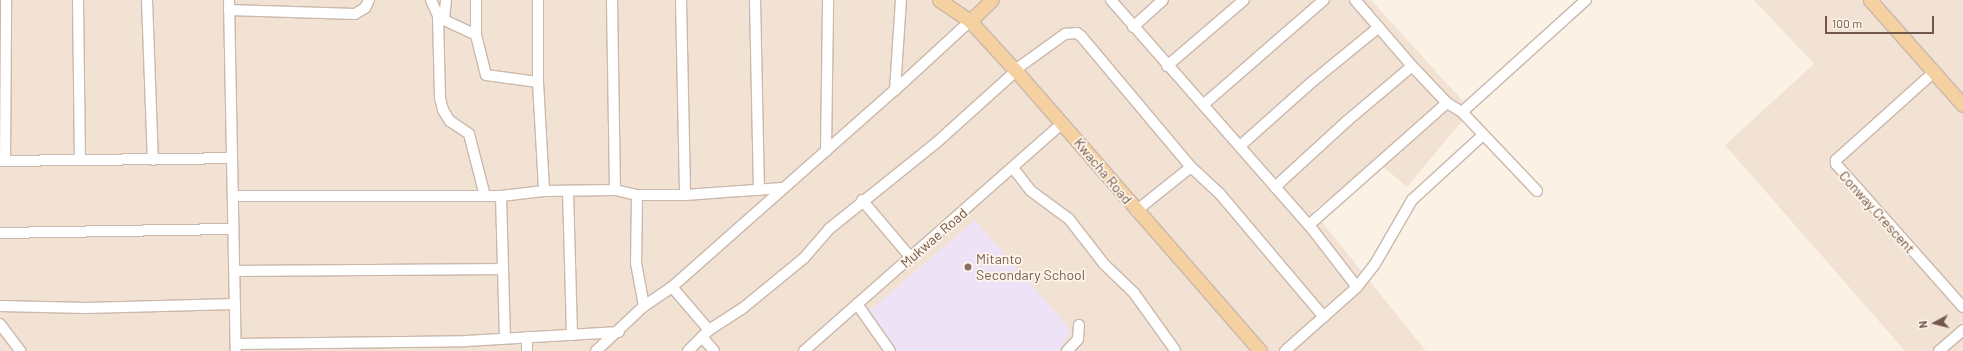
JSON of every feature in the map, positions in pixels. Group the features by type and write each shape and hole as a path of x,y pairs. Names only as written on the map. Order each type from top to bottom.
{"main road":[{"name":"Kwacha Road","path":"939,0 970,21 1016,71 1063,123 1136,211 1260,351"},
{"path":"970,21 992,0"},
{"path":"1870,0 1963,105"}],"street":[{"path":"6,0 2,161 232,158"},
{"path":"78,0 80,160"},
{"path":"147,0 153,160"},
{"path":"369,0 365,8 355,14 229,5 233,196 232,229 235,271 236,348 383,347 449,341 466,346 505,338 619,332"},
{"path":"430,0 441,17 476,35"},
{"path":"446,0 441,17 442,104 450,121 469,134 485,196"},
{"path":"476,0 476,35 486,74 538,82"},
{"path":"538,0 538,82 544,191"},
{"path":"612,0 616,190"},
{"path":"681,0 685,195"},
{"path":"755,0 758,190"},
{"path":"826,151 828,0"},
{"path":"895,90 901,0"},
{"path":"1111,0 1167,66 1309,225 1357,287"},
{"path":"1133,27 1163,0"},
{"path":"1167,66 1244,0"},
{"path":"1203,105 1324,0"},
{"path":"1355,0 1412,66 1447,103 1462,112 1537,191"},
{"path":"1462,112 1579,2"},
{"path":"596,351 619,332 644,306 672,287 782,188 895,90 970,21"},
{"path":"1240,146 1313,81 1379,27"},
{"path":"688,351 706,333 743,308 804,258 829,229 862,200 936,143 1016,71 1065,34 1077,33 1191,167 1220,194 1324,317"},
{"path":"1275,186 1347,121 1412,66"},
{"name":"Conway Crescent","path":"1934,72 1836,160 1836,164 1963,307"},
{"path":"1309,225 1447,103"},
{"name":"Mukwae Road","path":"805,351 1063,123"},
{"path":"1285,351 1357,287 1375,264 1412,200 1483,135"},
{"path":"1136,211 1191,167"},
{"path":"1013,168 1031,191 1069,219 1104,264 1134,293 1175,351"},
{"path":"233,196 501,196 544,191 568,192 616,190 637,194 685,195 782,188"},
{"path":"568,192 572,334"},
{"path":"637,194 636,263 644,306"},
{"path":"501,196 505,338"},
{"path":"862,200 911,258"},
{"path":"0,233 232,229"},
{"path":"235,271 502,269"},
{"path":"672,287 706,333 714,351"},
{"path":"0,306 86,308 235,304"},
{"path":"857,304 890,351"},
{"path":"0,324 20,351"},
{"path":"1067,351 1078,339 1079,325"},
{"path":"1939,351 1963,330"},
{"path":"527,337 527,351"},
{"path":"449,341 454,351"}],"shaded area":[{"path":"0,0 1371,0 1471,110 1407,187 1378,162 1313,211 1426,351 0,351"},
{"path":"1754,0 1963,0 1963,351 1905,351 1725,145 1814,64"},
{"name":"Mitanto Secondary School","path":"975,220 1071,330 1058,351 893,351 866,314"}],"place":[{"name":"Mitanto Secondary School","path":"968,267"}]}
